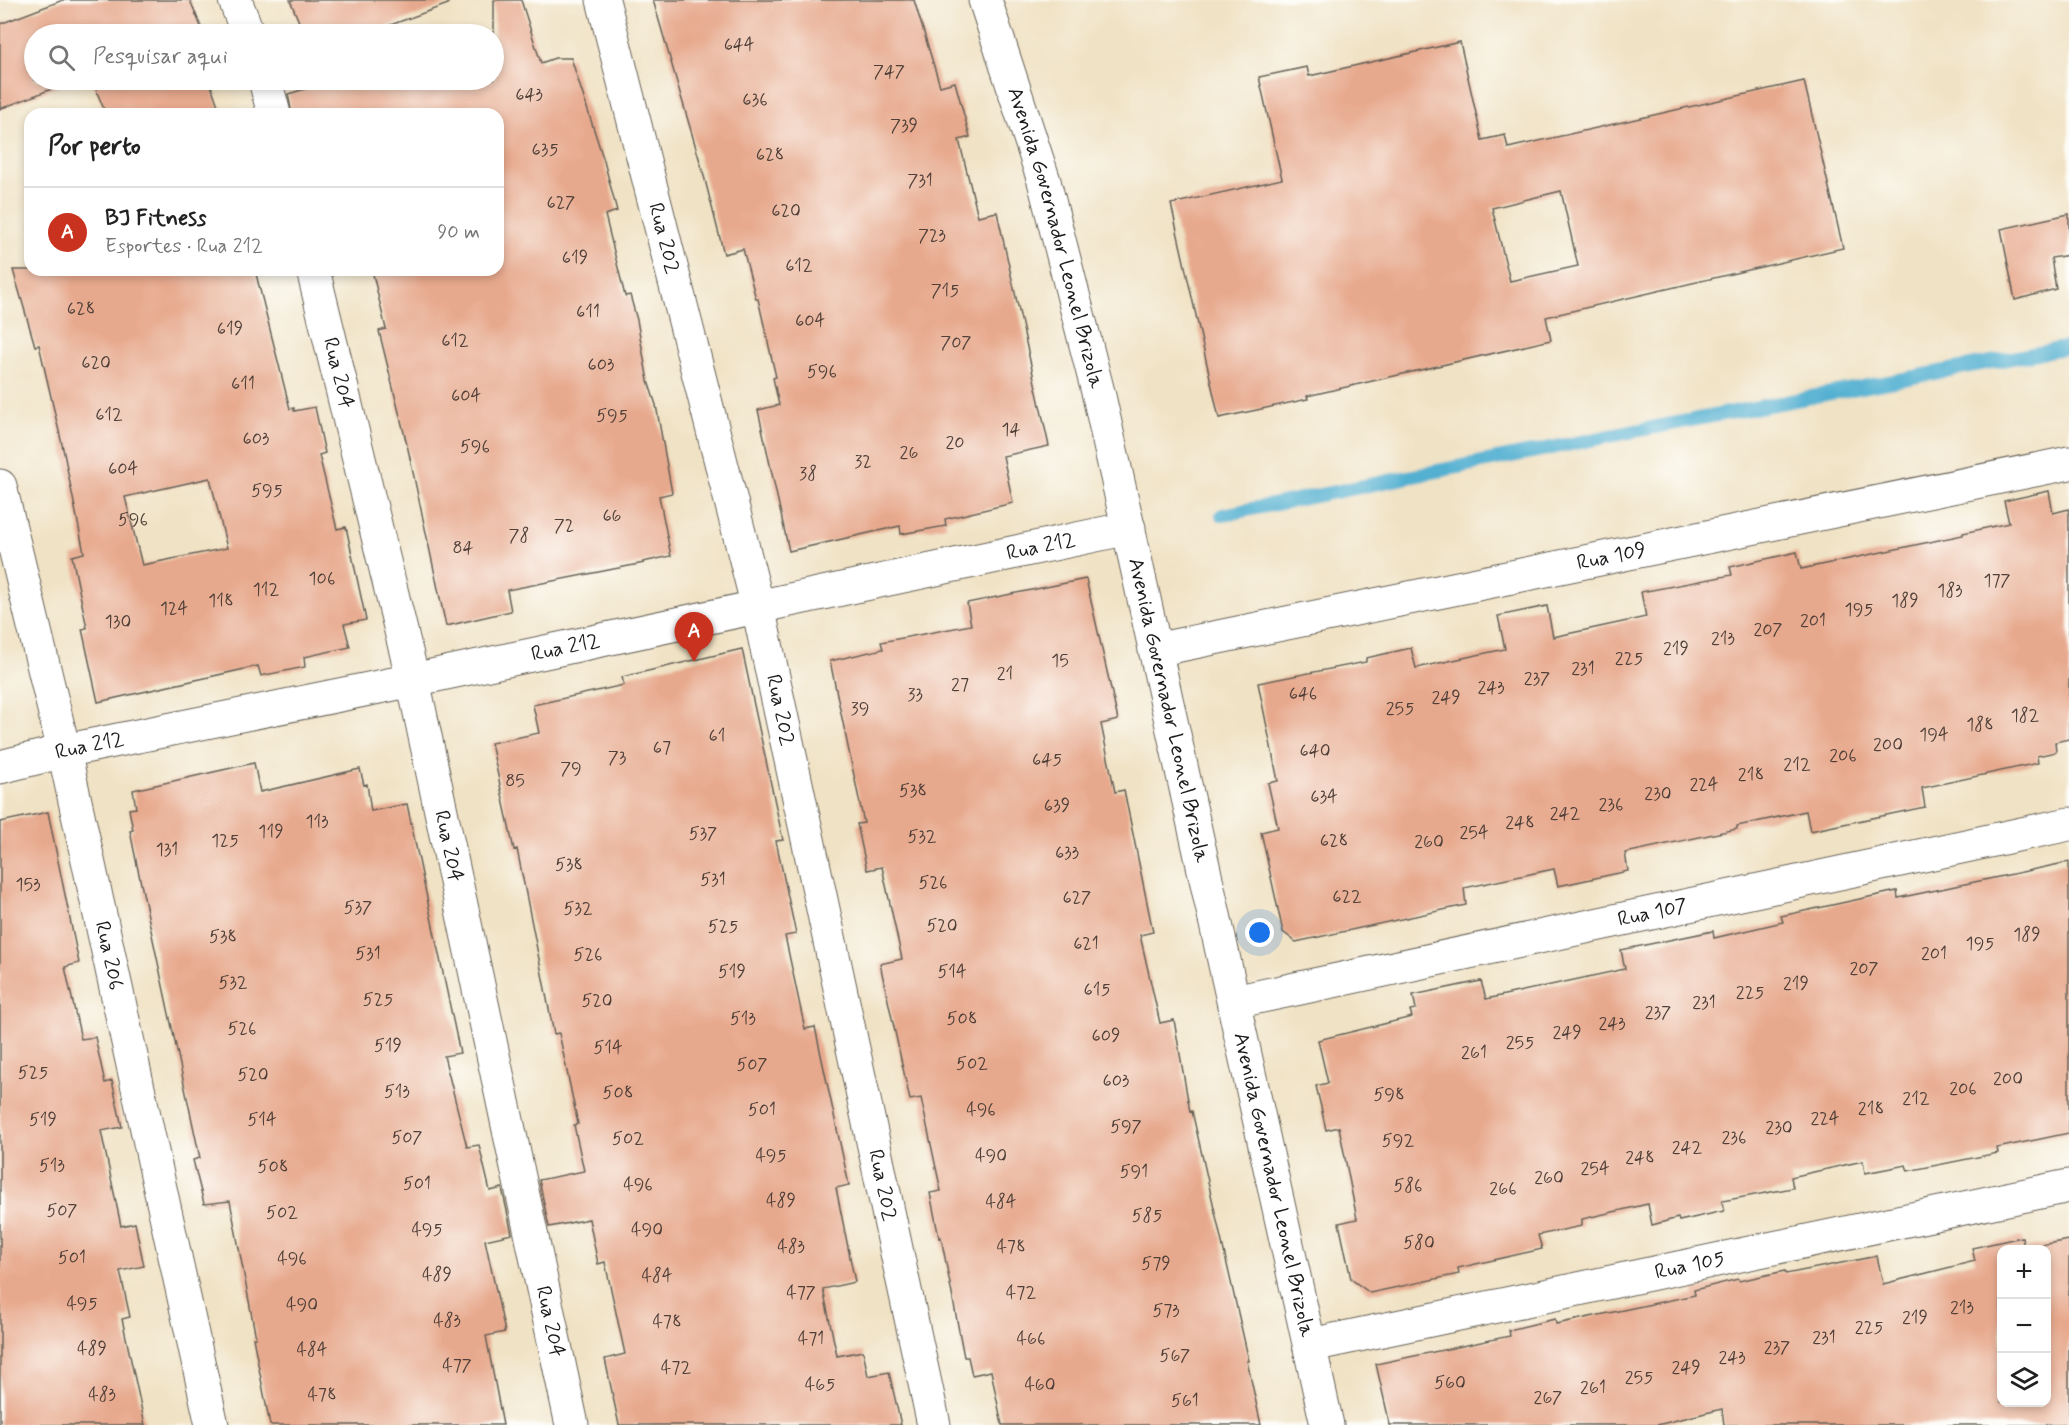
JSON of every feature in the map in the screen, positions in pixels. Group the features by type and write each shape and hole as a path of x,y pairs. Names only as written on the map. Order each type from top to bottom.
{"street":[{"path":"235,0 244,24"},
{"name":"Rua 202","path":"603,0 759,607 934,1425"},
{"name":"Avenida Governador Leonel Brizola","path":"985,0 1044,181 1099,396 1328,1425"},
{"path":"268,90 272,108"},
{"name":"Rua 204","path":"314,276 413,680 572,1425"},
{"name":"Rua 109","path":"1155,650 2069,463"},
{"name":"Rua 206","path":"0,486 64,751 212,1425"},
{"name":"Rua 212","path":"0,767 64,751 413,680 1129,528"},
{"name":"Rua 107","path":"1234,1002 2069,824"},
{"name":"Rua 105","path":"1311,1345 2069,1186"}],"building":[{"path":"63,0 190,0 200,24 24,24 24,90 49,90 0,109 0,24"},
{"path":"290,0 448,0 448,4 393,24 300,24"},
{"path":"494,0 521,0 541,63 555,58 571,58 604,161 617,211 605,215 625,296 630,295 637,320 648,381 656,405 672,493 659,496 671,556 507,590 511,611 446,626 408,449 379,331 386,329 373,276 504,276 504,108 291,108 288,94 302,90 504,90 504,24 494,24"},
{"path":"653,0 914,0 940,86 955,82 970,137 959,140 978,216 997,212 1049,446 1003,456 1013,503 945,519 946,526 901,534 900,526 789,551 758,410 779,405 773,378 776,377 758,299 756,299 743,249 724,254 703,172"},
{"path":"1460,42 1482,140 1505,135 1508,148 1804,81 1843,248 1546,317 1551,340 1307,396 1308,399 1219,418 1171,204 1282,179 1259,77 1307,67 1309,76","holes":["1561,191 1578,266 1510,281 1492,208"]},
{"path":"96,90 213,90 219,108 104,108"},
{"path":"2069,214 2069,255 2051,258 2056,289 2015,300 2001,229"},
{"path":"13,270 24,270 24,276 257,276 290,409 294,408 294,411 315,407 325,453 319,455 337,529 346,527 366,620 344,624 350,647 304,657 305,667 261,676 258,666 98,702 82,629 87,628 72,556 84,553 39,345 35,346","holes":["210,478 227,548 142,565 125,497"]},
{"path":"2049,491 2053,513 2069,509 2069,739 2055,742 2056,752 2037,756 2038,763 1922,788 1925,807 1810,831 1806,811 1737,826 1737,829 1625,853 1628,871 1558,886 1554,869 1464,888 1466,905 1296,942 1283,932 1261,832 1278,828 1268,783 1278,781 1258,683 1366,662 1366,658 1411,648 1416,668 1505,649 1498,616 1547,606 1553,637 1646,617 1641,592 1732,575 1730,567 1797,552 1801,569 1963,535 1963,533 2009,523 2004,501"},
{"path":"1086,579 1118,720 1101,724 1115,792 1124,790 1153,932 1140,935 1160,1023 1174,1020 1190,1112 1192,1111 1249,1361 1247,1361 1261,1425 1002,1425 991,1371 972,1375 968,1357 964,1357 941,1237 939,1238 930,1193 941,1191 921,1098 910,1100 880,964 902,959 882,867 867,870 857,824 864,823 830,661 883,649 881,642 971,625 967,603"},
{"path":"742,649 783,840 776,841 796,934 785,936 805,1029 815,1027 849,1185 836,1188 855,1282 823,1289 837,1356 863,1351 868,1376 889,1372 901,1425 619,1425 605,1359 625,1354 605,1262 598,1264 589,1219 549,1227 539,1180 584,1171 574,1125 578,1124 559,1033 554,1034 517,849 514,850 491,743 539,733 533,705 624,685 622,677"},
{"path":"254,763 260,792 360,769 364,785 367,784 371,811 407,804 460,1053 444,1056 467,1147 479,1145 490,1191 502,1188 512,1234 485,1240 505,1332 486,1336 503,1425 270,1425 230,1201 204,1204 193,1160 200,1158 130,831 133,830 129,809 136,808 133,790"},
{"path":"48,812 79,963 65,967 81,1039 95,1037 105,1083 112,1081 122,1127 101,1131 121,1226 135,1223 144,1266 120,1271 130,1317 122,1319 145,1425 0,1425 0,822"},
{"path":"2069,862 2069,1133 1997,1148 1998,1153 1908,1171 1906,1165 1865,1173 1863,1161 1791,1177 1793,1188 1722,1201 1724,1211 1679,1221 1678,1218 1652,1225 1648,1204 1582,1219 1582,1226 1538,1235 1542,1249 1458,1268 1459,1274 1370,1293 1351,1279 1339,1223 1357,1219 1339,1127 1326,1130 1316,1086 1328,1083 1318,1040 1412,1017 1410,1010 1416,1009 1413,995 1481,981 1486,999 1625,969 1621,950 1713,931 1714,938 1783,922 1781,916 1897,891 1898,898"},
{"path":"2022,1237 2023,1245 1997,1245 1997,1407 2051,1407 2051,1245 2041,1245 2069,1240 2069,1425 1724,1425 1722,1409 1657,1425 1390,1425 1376,1364 1510,1336 1509,1330 1555,1319 1556,1324 1695,1295 1694,1290 1738,1279 1739,1281 1785,1271 1786,1274 1877,1256 1883,1284 1975,1261 1972,1248"}],"waterway":[{"path":"1222,515 1625,433 2069,347"}],"place":[{"name":"BJ Fitness","path":"694,662"}]}
